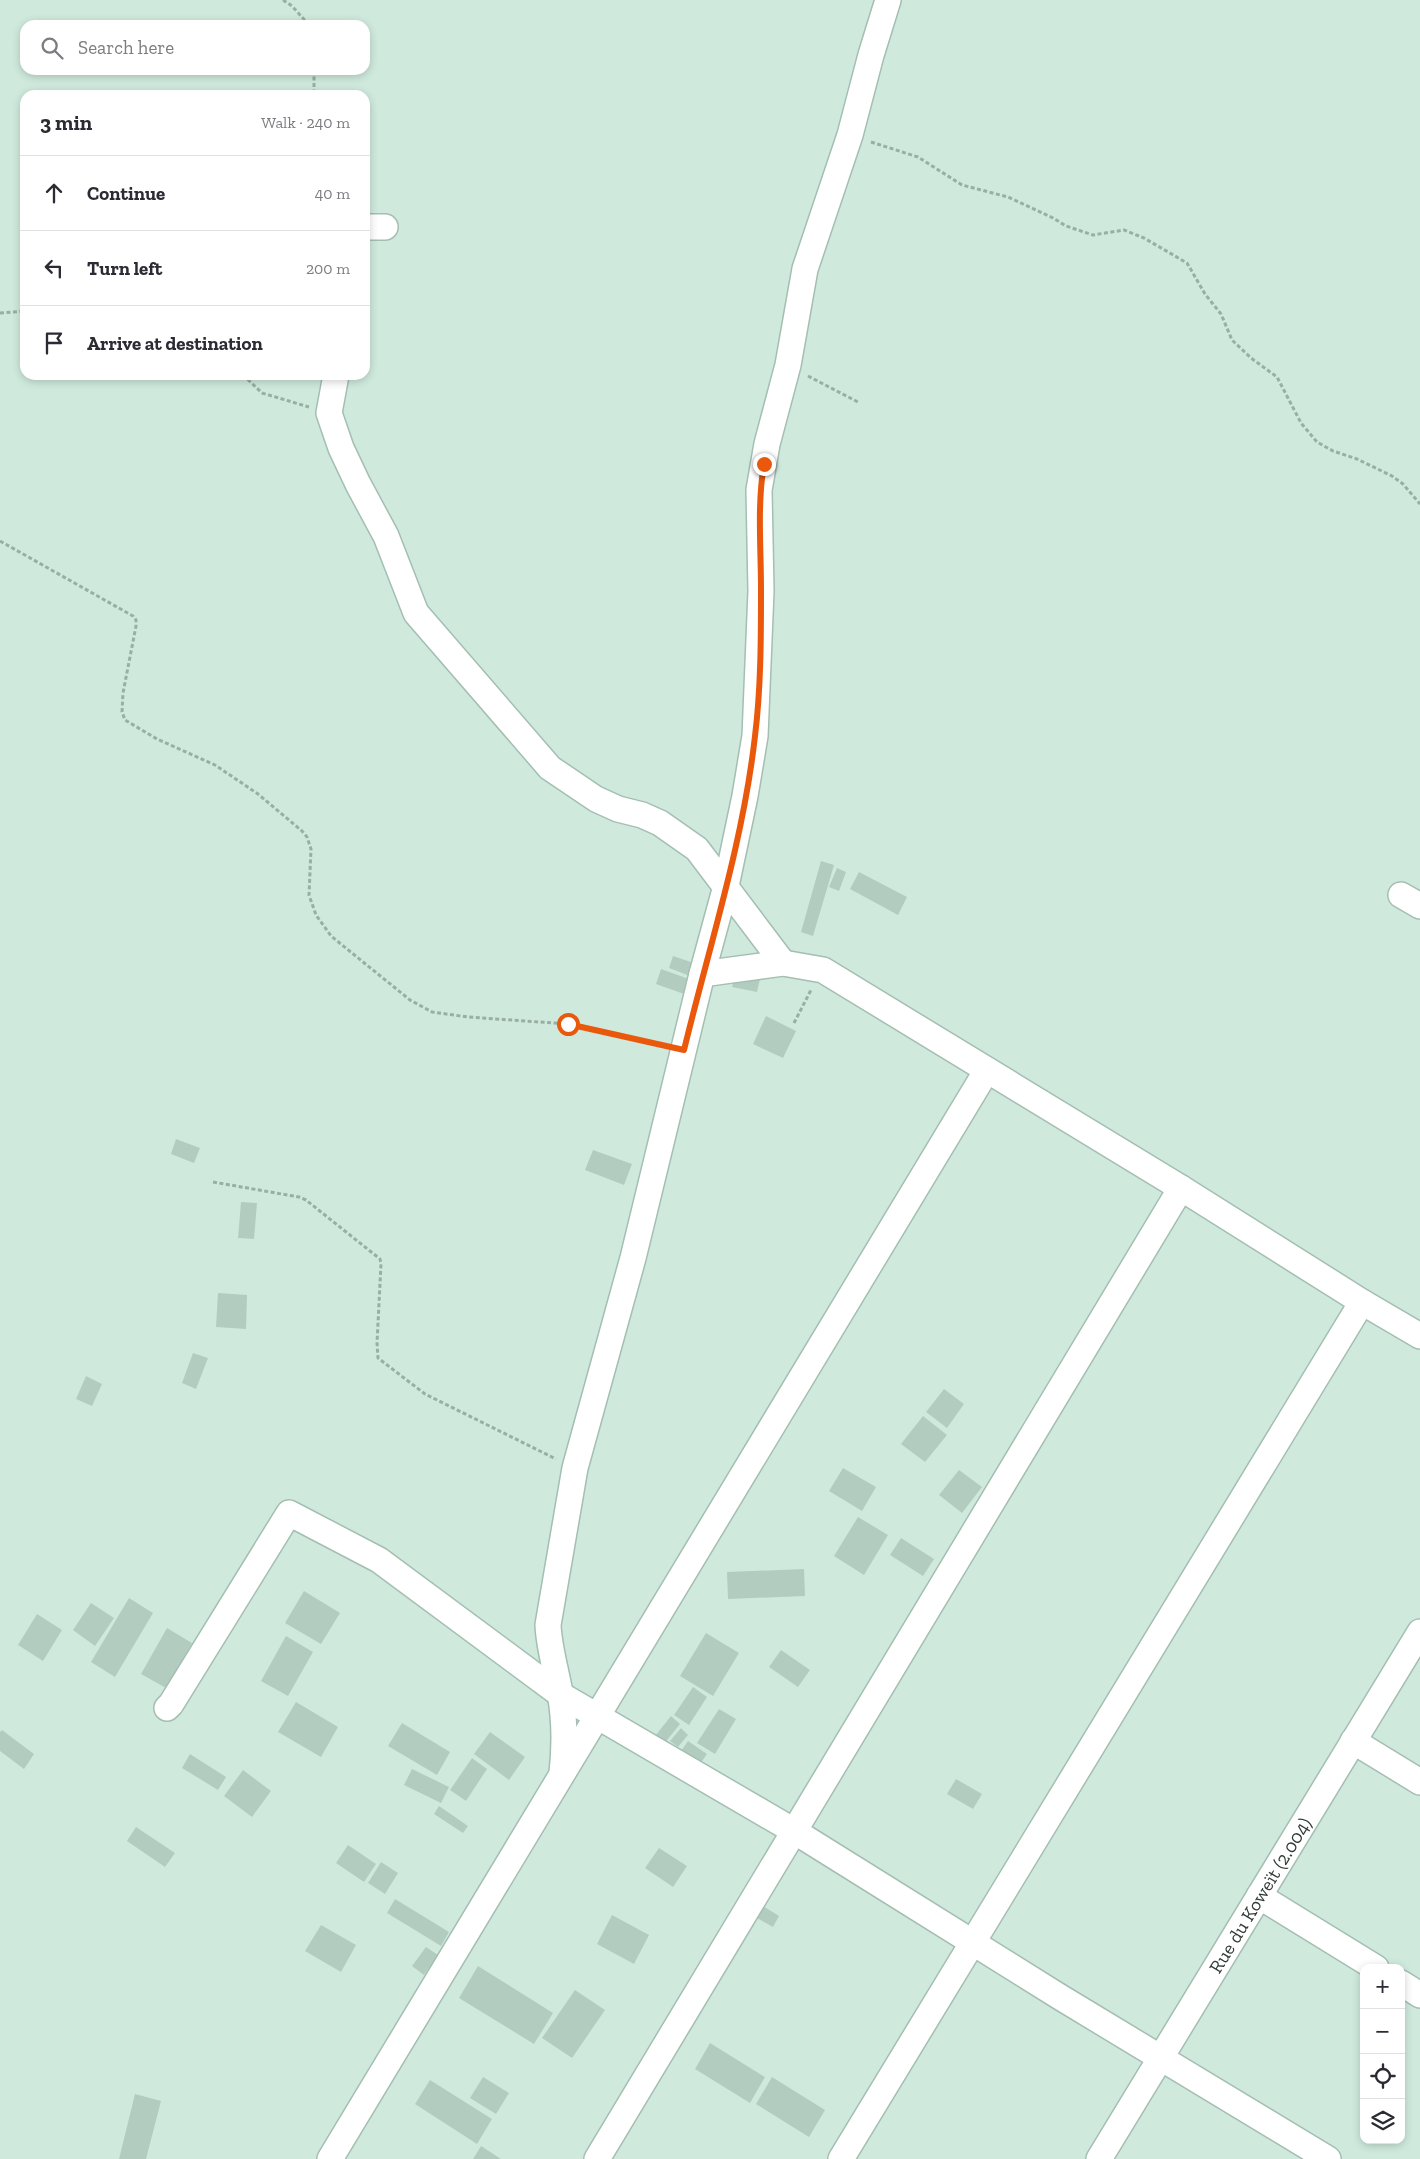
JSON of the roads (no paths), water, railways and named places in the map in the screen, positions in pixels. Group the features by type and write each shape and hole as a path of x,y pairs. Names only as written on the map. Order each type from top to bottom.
{"street":[{"path":"562,1773 565,1737 548,1624 574,1468 633,1258 702,974 726,886 746,796 755,736 761,591 760,490 767,444 788,365 805,269 850,135 888,0"},
{"path":"335,380 329,413 341,448 386,536 416,613 550,768 596,799 618,809 642,815 660,823 684,838 697,849 783,963"},
{"path":"702,974 783,963 822,970 1420,1336"},
{"path":"330,2159 987,1070"},
{"path":"597,2159 1181,1188"},
{"path":"841,2159 1362,1302"},
{"path":"167,1708 289,1513 379,1560 560,1695 794,1831 972,1943 1328,2159"},
{"name":"Rue du Koweït (2.004)","path":"1099,2159 1420,1632"},
{"path":"1353,1741 1420,1782"},
{"path":"1259,1896 1370,1964"},
{"path":"1405,1986 1420,1995"}]}
